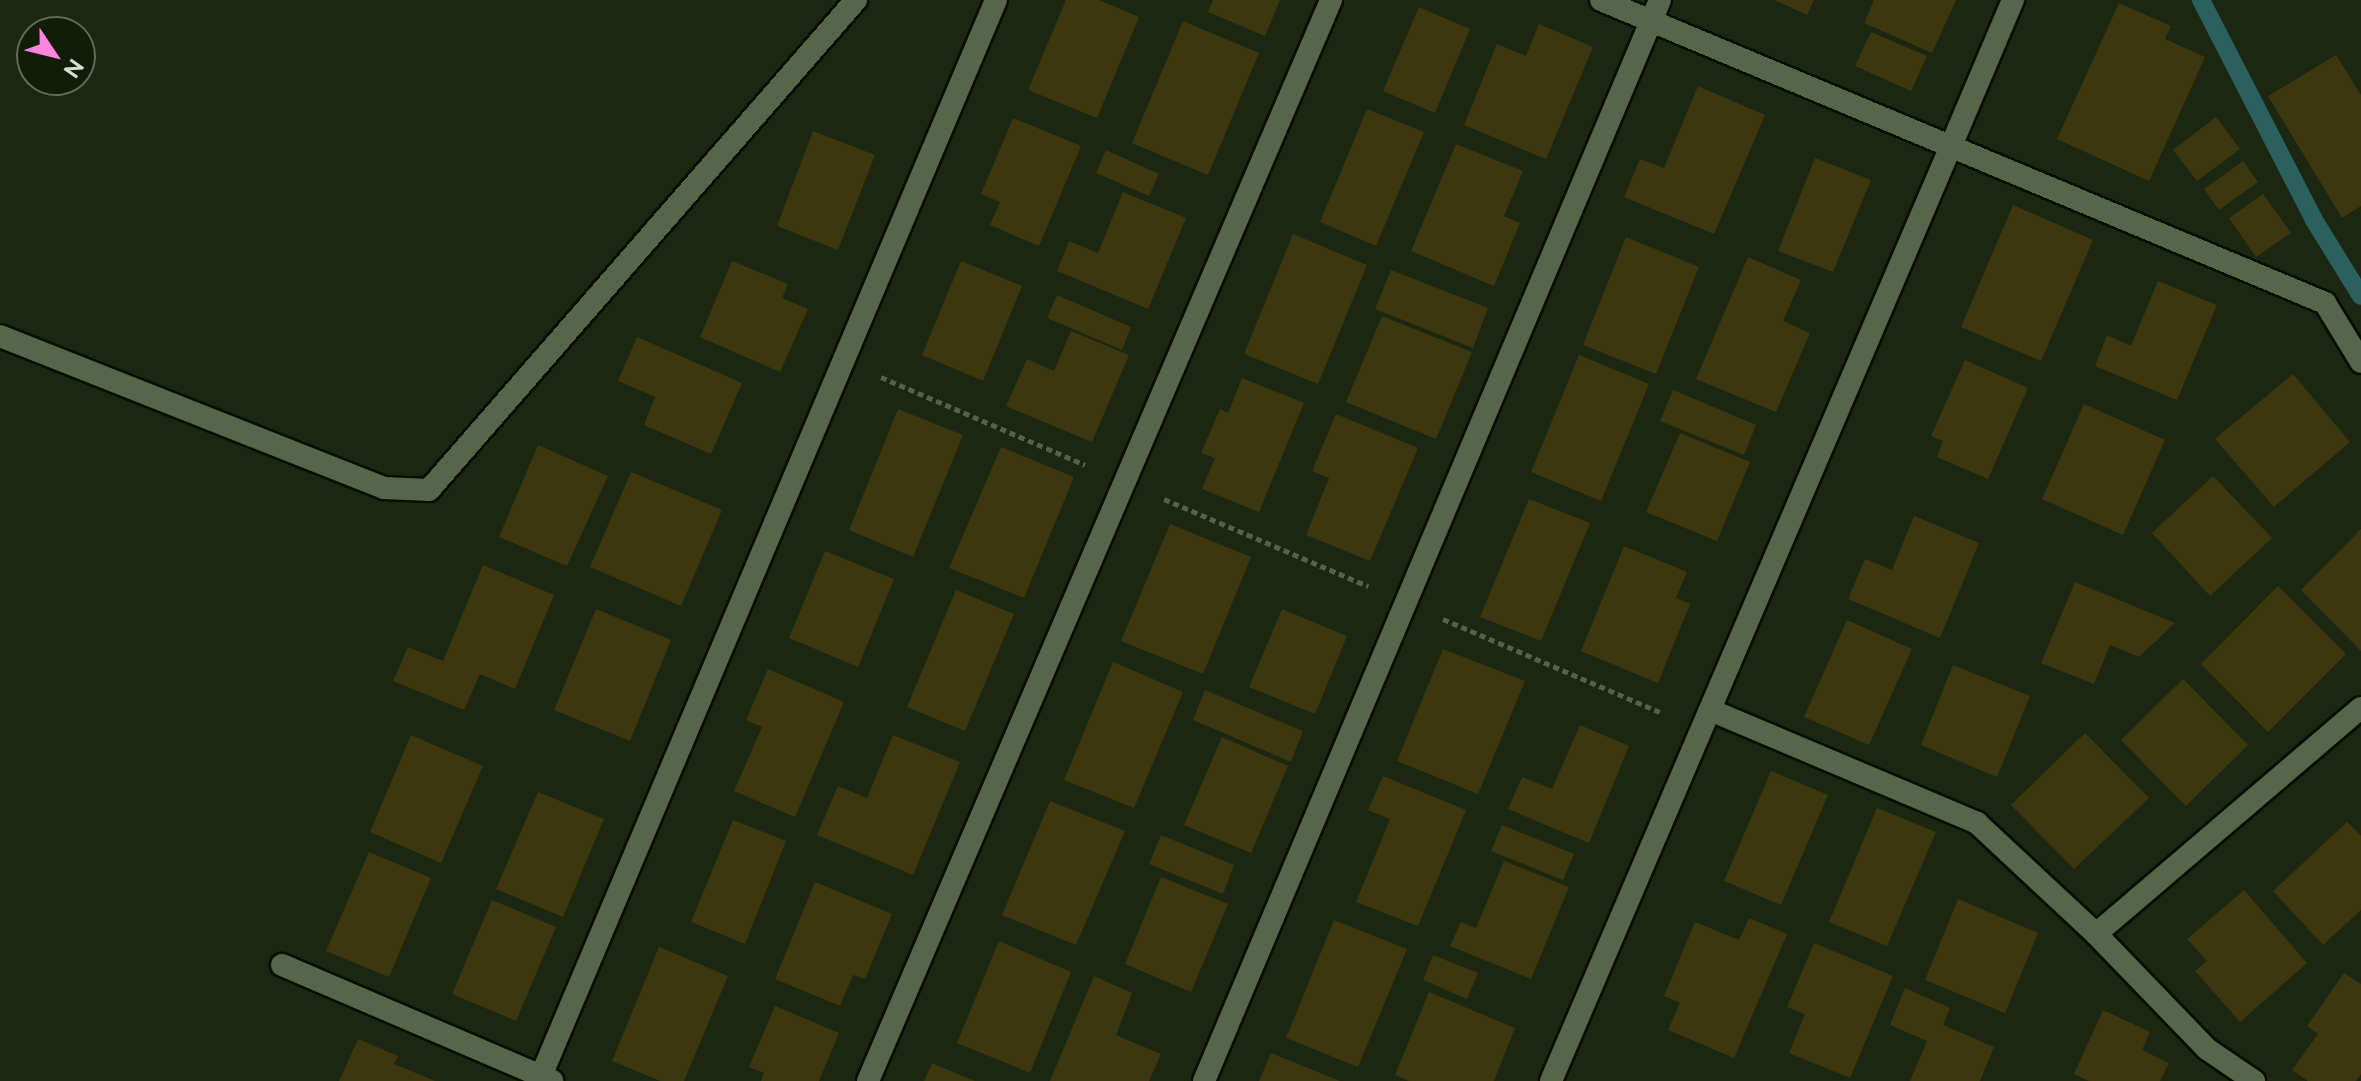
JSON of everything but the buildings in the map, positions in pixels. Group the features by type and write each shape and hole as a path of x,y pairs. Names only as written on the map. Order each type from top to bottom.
{"street":[{"path":"0,336 384,488 429,490 856,0"},
{"path":"282,965 547,1078 843,361 996,0"},
{"path":"868,1081 1331,0"},
{"path":"1601,0 1656,10 1951,146 2325,303 2361,362"},
{"path":"1551,1081 2013,0"},
{"path":"1204,1081 1656,10"},
{"path":"2096,934 2361,708"},
{"path":"1710,710 1977,823 2096,934 2207,1049 2254,1081"}],"path":[{"path":"843,361 1666,715 1710,710"}],"waterway":[{"path":"2201,0 2314,220 2361,296"}]}
